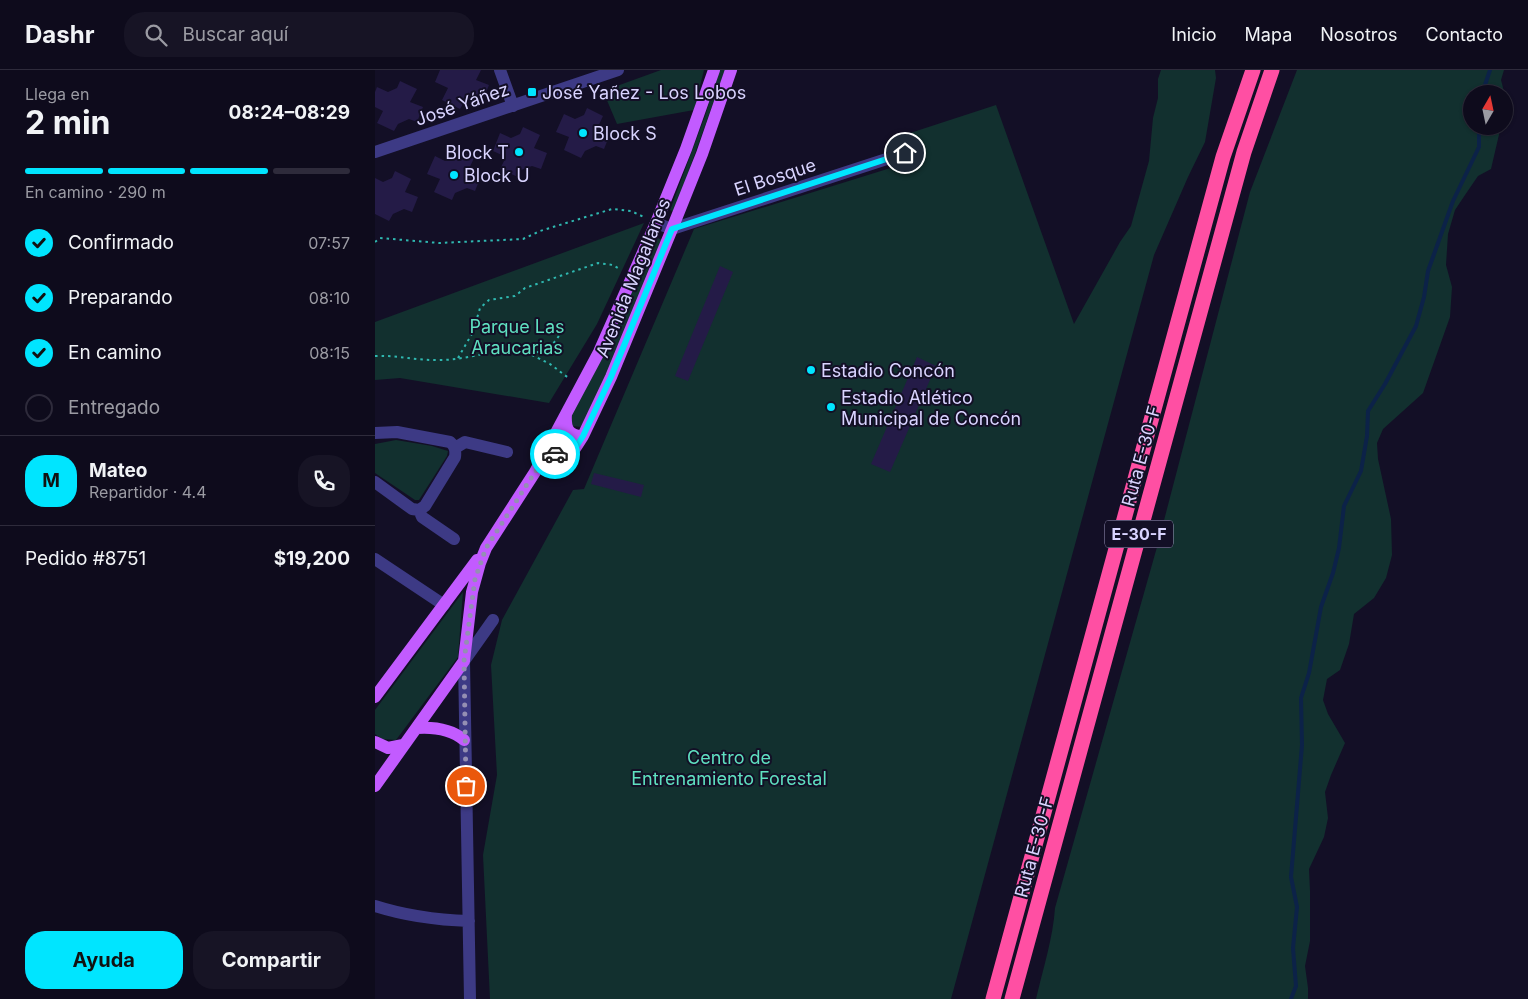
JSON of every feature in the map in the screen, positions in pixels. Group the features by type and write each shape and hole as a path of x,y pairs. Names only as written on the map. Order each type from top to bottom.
{"highway":[{"name":"Ruta E-30-F","path":"993,999 1223,157 1253,70"},
{"name":"Ruta E-30-F","path":"1012,999 1244,152 1272,70"}],"main road":[{"name":"Avenida Magallanes","path":"464,661 472,592 486,548 535,472 581,387 633,277 656,223 686,149 714,70"},
{"name":"Avenida Magallanes","path":"535,472 551,455 574,450 583,436 611,377 672,229 702,154 731,70"},
{"path":"566,414 566,428 569,433 583,436"},
{"path":"375,697 486,548"},
{"path":"375,786 464,661"},
{"path":"417,728 439,729 458,735 464,740"},
{"path":"375,742 388,748 403,745"}],"street":[{"path":"500,70 513,106"},
{"name":"José Yáñez","path":"375,152 618,70"},
{"name":"El Bosque","path":"672,229 905,153"},
{"path":"656,223 672,229"},
{"path":"375,434 397,432 450,442 455,448 455,457 425,506 419,510 412,509 375,482"},
{"path":"455,448 465,442 507,452"},
{"path":"419,510 422,517 454,539"},
{"path":"375,559 444,604"},
{"path":"464,661 493,620"},
{"name":"Avenida Magallanes","path":"464,661 464,740 471,999"},
{"path":"375,906 409,916 449,921 469,921"}],"path":[{"path":"375,242 380,238 439,244 523,239 539,231 612,209 631,212 656,223"},
{"path":"458,358 473,332 481,308 489,300 515,296 525,288 598,263 613,266 633,277"},
{"path":"517,353 533,354 547,349 560,334"},
{"path":"375,356 394,355 415,360 443,360 478,354 507,352 532,354 581,387"}],"green space":[{"path":"661,70 704,70 694,110 617,124 603,91"},
{"path":"719,70 725,70 674,212 670,210 705,116"},
{"name":"Centro de Entrenamiento Forestal","path":"1161,70 1215,70 1216,78 1205,142 1154,255 951,999 490,999 483,855 497,775 491,665 502,620 573,490 584,489 694,229 913,161 904,135 996,105 1074,324 1131,226 1149,161 1153,118 1158,98 1158,79"},
{"path":"1297,70 1504,70 1501,80 1502,85 1463,85 1463,135 1499,135 1491,169 1478,176 1455,210 1448,234 1446,265 1452,287 1450,317 1423,393 1383,429 1377,443 1378,459 1391,519 1392,555 1386,578 1374,598 1354,614 1349,644 1340,670 1327,679 1323,700 1328,714 1345,743 1325,792 1328,818 1324,837 1309,869 1310,941 1305,966 1308,999 1036,999 1050,942 1055,908 1157,547 1250,192"},
{"name":"Parque Las Araucarias","path":"644,223 597,324 549,403 400,378 375,380 375,322"},
{"path":"656,237 662,240 608,372 581,427 573,426 571,422 572,413"},
{"path":"396,440 432,446 448,451 447,456 419,500 415,500 375,473 375,444"},
{"path":"463,592 458,657 396,740 382,739 375,734 375,710"}],"building":[{"path":"440,70 481,70 476,80 489,85 483,100 475,97 464,102 460,109 442,100 448,88 435,82"},
{"path":"400,81 417,89 410,102 423,107 417,122 409,119 398,124 394,131 377,123 383,111 375,107 375,92 377,87 388,92 397,88"},
{"name":"Block S","path":"587,108 603,116 597,129 610,134 604,149 596,146 585,151 581,158 564,150 569,137 556,132 564,114 575,119 584,115"},
{"name":"Block T","path":"523,127 540,135 534,148 547,153 541,169 532,166 521,170 518,177 500,169 506,157 493,151 500,133 511,138 520,134"},
{"name":"Block U","path":"458,150 474,158 468,171 481,176 475,191 467,188 455,193 452,200 434,192 440,179 427,174 435,156 445,161 454,157"},
{"path":"395,171 411,179 405,192 418,197 412,212 404,209 393,214 389,221 375,214 375,178 383,182 392,178"},
{"path":"720,266 733,272 688,381 675,376"},
{"path":"917,357 936,366 890,472 871,464"},
{"path":"594,473 644,485 641,497 591,484"}],"waterway":[{"path":"1485,85 1490,70"},
{"path":"1291,999 1296,986 1293,948 1297,907 1291,877 1302,745 1301,698 1309,673 1321,607 1333,573 1339,548 1344,506 1361,471 1367,436 1368,411 1385,384 1416,326 1424,297 1428,271 1453,201 1479,147 1479,135"}],"way so far":[{"path":"466,786 464,661 475,579 486,548 535,472 546,459 555,454"}],"place":[{"name":"José Yañez - Los Lobos","path":"532,92"},
{"name":"Block S","path":"583,133"},
{"name":"Block T","path":"519,152"},
{"name":"Block U","path":"454,175"},
{"name":"Estadio Concón","path":"811,370"},
{"name":"Estadio Atlético Municipal de Concón","path":"831,407"}],"route":[{"path":"555,454 574,450 580,443 611,377 672,229 905,153"}]}
